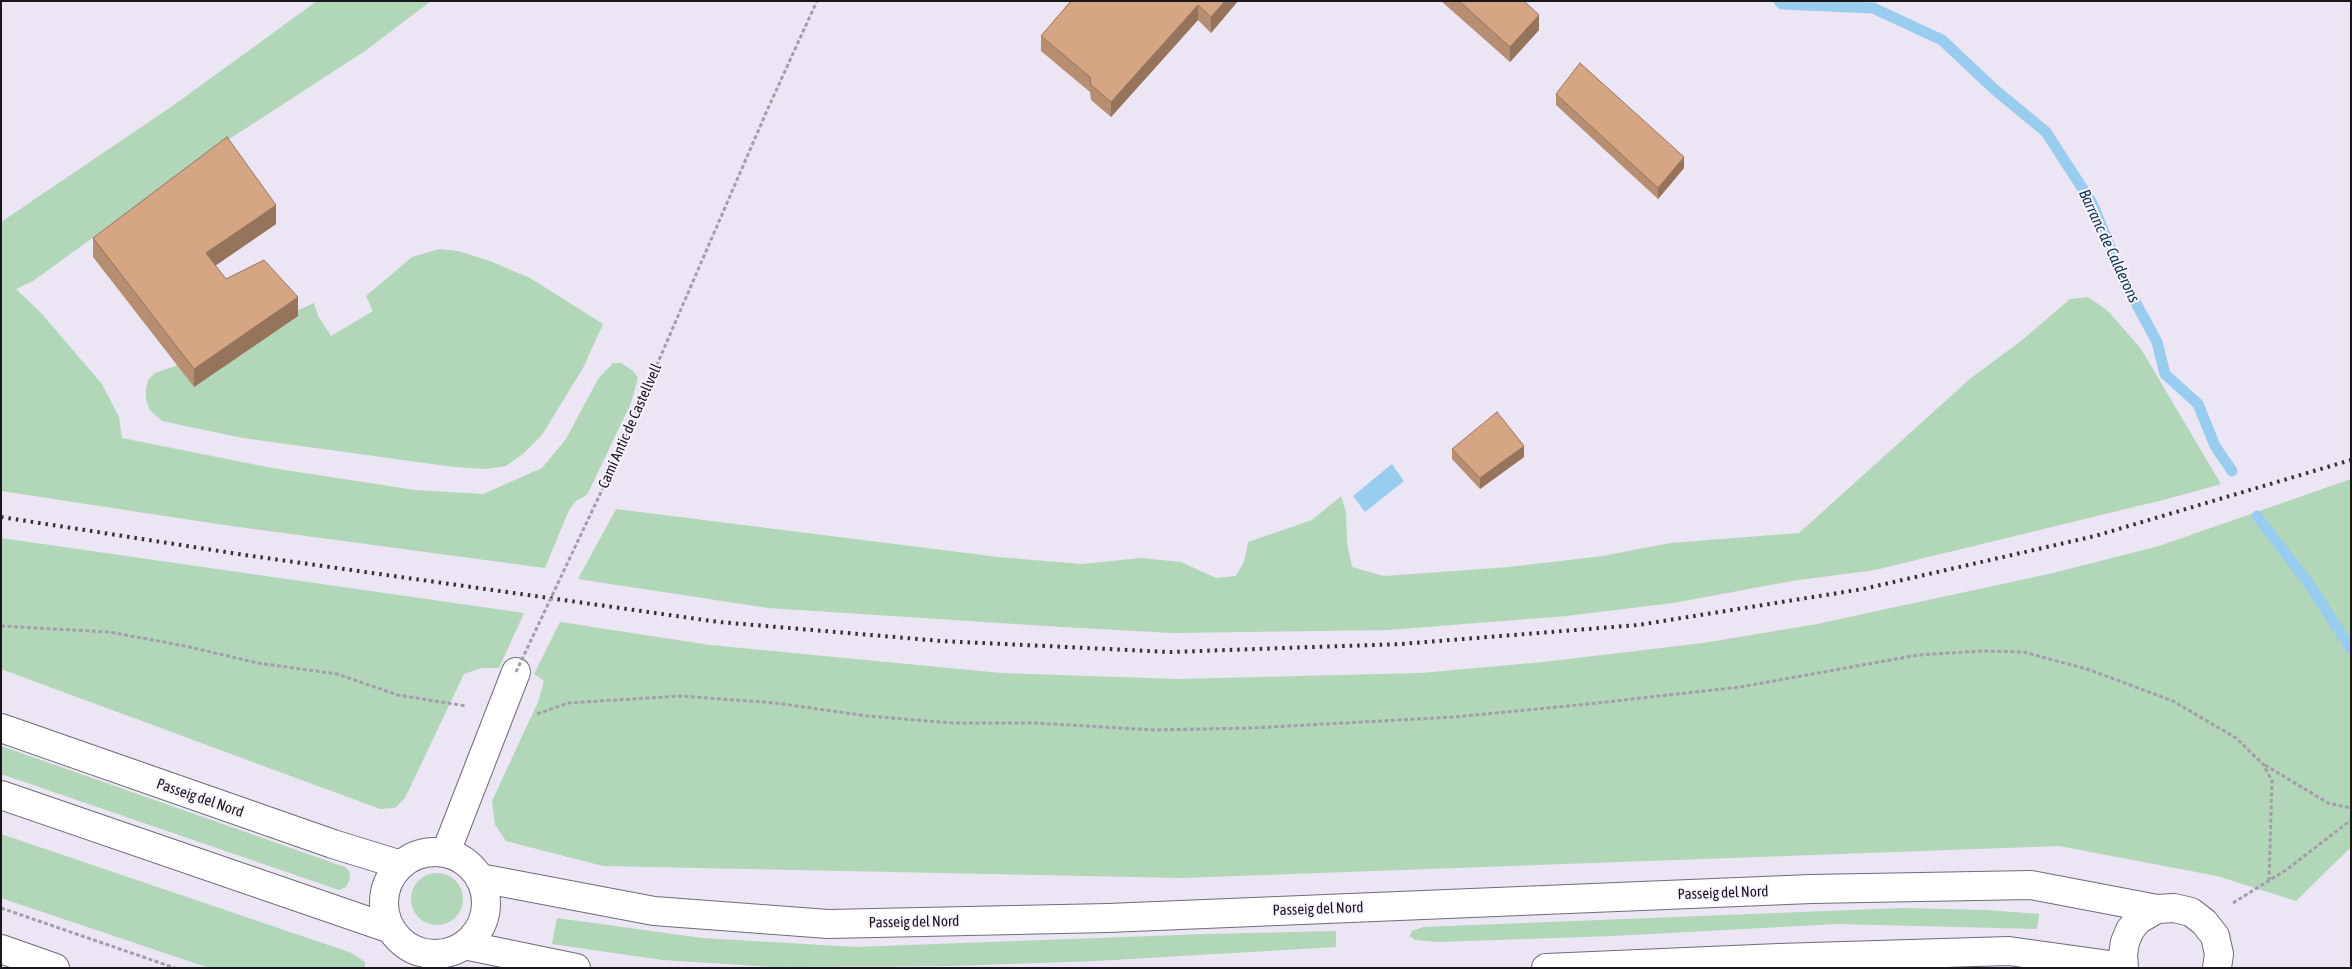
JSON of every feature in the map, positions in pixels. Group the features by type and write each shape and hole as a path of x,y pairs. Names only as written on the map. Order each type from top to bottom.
{"street":[{"path":"446,852 516,672"},
{"name":"Passeig del Nord","path":"1,728 333,844 401,865"},
{"path":"1,795 391,929"},
{"path":"430,852 446,852 466,861 480,878 485,889 486,914 474,937 464,946 450,952 434,954 418,960 391,929 386,916 384,902 392,875 401,865 414,856 430,852"},
{"name":"Passeig del Nord","path":"480,878 654,911 828,924 1108,918 1811,889 2031,885 2158,909 2174,908 2191,912 2204,922"},
{"path":"1546,968 2009,951 2124,968 2123,954 2130,930 2138,920 2158,909"},
{"path":"2204,922 2215,936 2219,954 2217,968"},
{"path":"464,946 576,968"},
{"path":"1,949 55,968"}],"path":[{"name":"Camí Antic de Castellvell","path":"516,672 610,473 769,106 817,1"},
{"path":"1,626 109,632 184,646 258,663 337,674 398,695 446,702 500,714 533,715 568,703 681,696 776,703 868,716 952,723 1035,723 1154,730 1252,728 1454,717 1588,704 1740,686 1918,655 1983,651 2024,652 2090,670 2173,701 2236,738 2263,764 2328,803 2351,808"},
{"path":"2263,764 2272,781 2269,880"},
{"path":"2204,922 2269,880 2351,820"},
{"path":"1,908 175,968"}],"green space":[{"path":"317,1 431,1 365,51 231,138 33,281 16,289 42,314 102,384 119,417 122,438 272,468 415,490 483,494 542,468 566,439 598,379 613,363 621,363 633,371 638,378 631,403 587,495 576,501 569,510 545,568 224,525 1,491 1,222 171,107"},
{"path":"439,249 458,251 490,261 530,278 603,324 583,368 542,435 524,453 506,466 485,469 454,467 243,438 162,421 150,410 146,400 146,389 148,380 155,373 178,365 194,387 297,316 294,312 314,303 318,316 331,336 373,311 366,296 412,257"},
{"path":"2088,297 2108,311 2141,349 2221,484 2167,499 1875,570 1792,581 1673,603 1566,616 1389,630 1172,633 1062,627 768,608 578,579 616,509 998,557 1082,564 1141,558 1181,562 1216,578 1236,576 1244,562 1248,542 1312,520 1341,496 1346,512 1347,543 1352,567 1384,576 1509,567 1603,556 1670,543 1799,533 1971,378 2021,341 2070,299"},
{"path":"2351,479 2351,847 2296,901 2217,876 2059,846 1182,878 603,866 506,841 495,825 492,801 538,702 544,681 534,674 560,622 710,645 1001,673 1178,679 1421,673 1543,662 1703,643 1817,624 2053,573 2159,546"},
{"path":"1,538 524,613 499,668 481,668 464,674 405,798 395,808 380,809 1,669"},
{"path":"1,746 345,867 349,871 350,879 346,887 339,890 1,774"},
{"path":"1,834 352,953 365,962 365,968 209,968 1,898"},
{"path":"432,873 442,873 452,877 459,884 463,899 459,914 452,921 442,925 432,925 422,921 415,914 411,904 411,894 415,884 422,877"},
{"path":"1903,908 1986,910 2039,914 2037,929 1837,924 1613,936 1438,942 1415,940 1410,936 1412,931 1423,927"},
{"path":"557,918 702,938 855,947 1336,931 1336,947 1096,961 952,966 774,967 662,960 552,944"}],"water":[{"path":"1392,464 1404,481 1365,512 1353,496"}],"building":[{"path":"1071,1 1225,1 1211,17 1198,5 1111,102 1091,85 1090,77 1041,36"},
{"path":"1459,1 1524,1 1539,15 1510,47"},
{"path":"1580,63 1684,157 1658,188 1556,94"},
{"path":"227,137 276,205 206,253 226,279 264,260 298,297 194,369 93,238"},
{"path":"1497,412 1524,446 1480,478 1452,449"}],"waterway":[{"name":"Barranc de Calderons","path":"1779,1 1782,4 1873,8 1942,40 1994,89 2046,132 2092,203 2124,281 2157,342 2165,374 2198,404 2215,446 2232,471"},
{"name":"Barranc de Calderons","path":"2257,516 2309,584 2351,649"}],"railway":[{"path":"1,517 245,555 719,622 941,641 1170,652 1401,644 1638,625 1863,589 2095,536 2351,460"}]}
